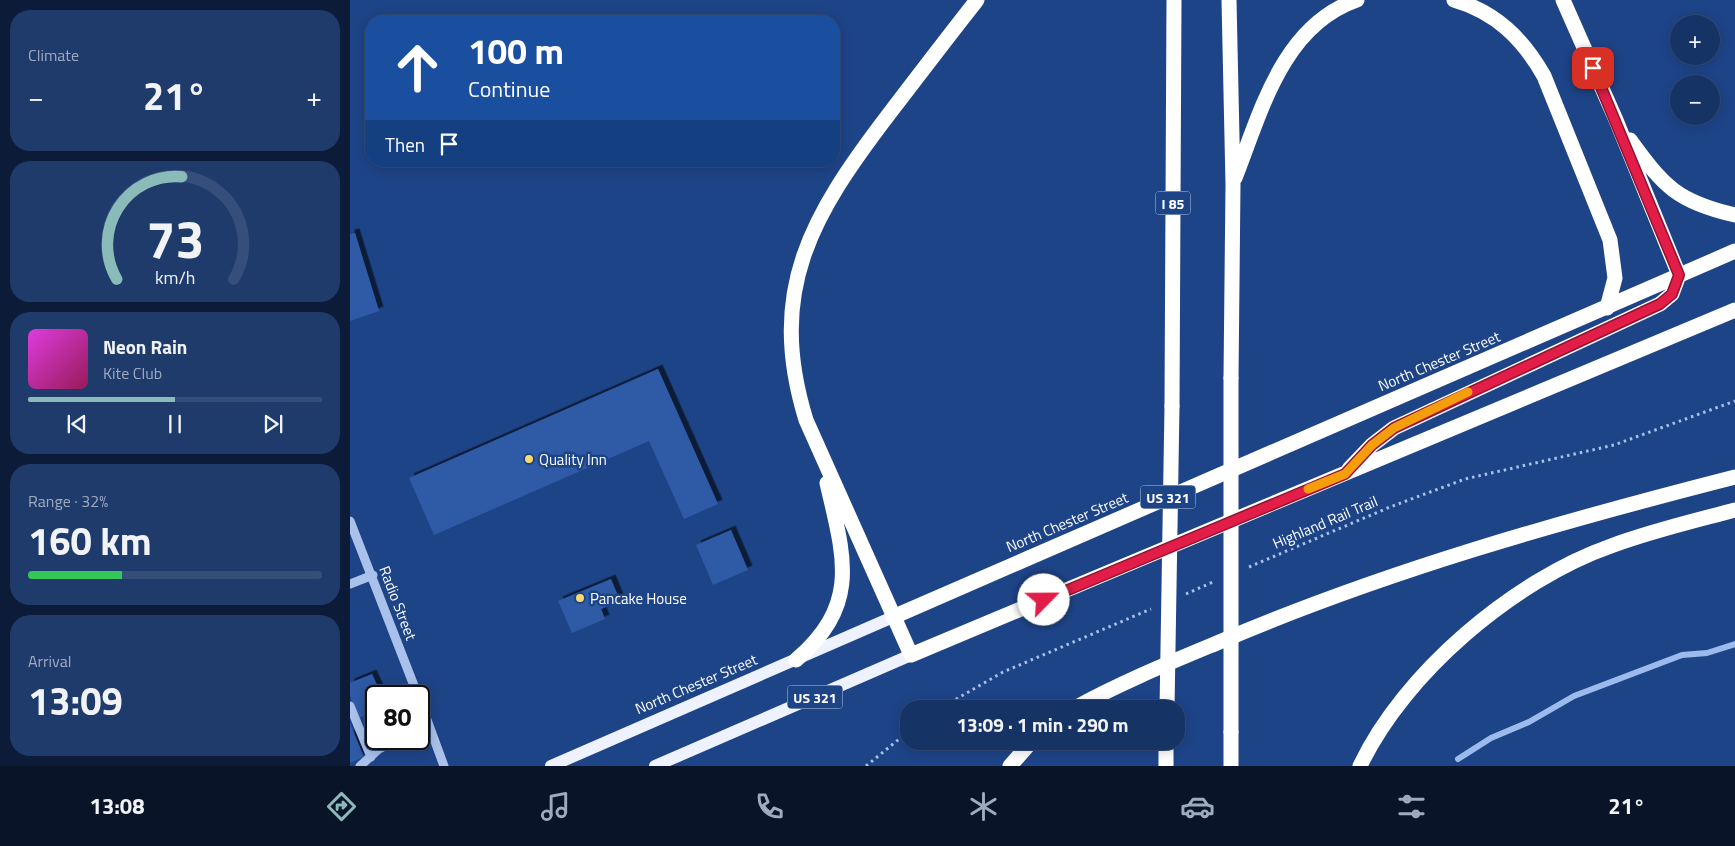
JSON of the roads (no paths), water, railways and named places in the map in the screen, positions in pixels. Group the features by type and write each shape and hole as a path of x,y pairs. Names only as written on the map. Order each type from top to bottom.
{"highway":[{"path":"911,655 892,617 806,420 799,397 791,346 793,300 804,250 812,230 834,192 858,154 977,0"},
{"name":"I 85","path":"1167,700 1172,406 1174,0"},
{"path":"1229,0 1233,184 1231,766"},
{"path":"1233,184 1282,65 1307,32 1321,18 1344,4 1357,0"},
{"path":"1454,0 1499,21 1530,51 1544,76 1610,240 1615,278 1607,308"},
{"path":"1345,474 1372,445 1394,428 1660,304 1672,294 1679,275 1616,120 1563,0"},
{"path":"1616,120 1668,188 1686,200 1713,210 1735,215"},
{"name":"North Chester Street","path":"892,617 1735,251"},
{"name":"US 321","path":"911,655 1735,310"},
{"path":"796,660 813,645 826,628 838,605 843,581 843,558 818,445"},
{"path":"1089,700 1114,686 1267,622 1400,572 1566,520 1735,476"},
{"path":"1360,766 1394,711 1424,675 1476,625 1518,594 1554,573 1610,546 1735,510"},
{"path":"1010,766 1024,750"},
{"path":"1166,750 1166,765"}],"main road":[{"name":"North Chester Street","path":"552,766 892,617"},
{"name":"US 321","path":"655,766 911,655"}],"street":[{"name":"Radio Street","path":"350,521 373,575 414,685"},
{"path":"350,584 373,575"},
{"path":"350,706 371,757"},
{"name":"Radio Street","path":"430,729 444,766"},
{"path":"360,766 378,750"}],"waterway":[{"path":"1458,759 1491,738 1529,722 1574,696 1682,655 1707,653 1735,644"}],"place":[{"name":"Quality Inn","path":"529,459"},
{"name":"Pancake House","path":"580,598"}]}
